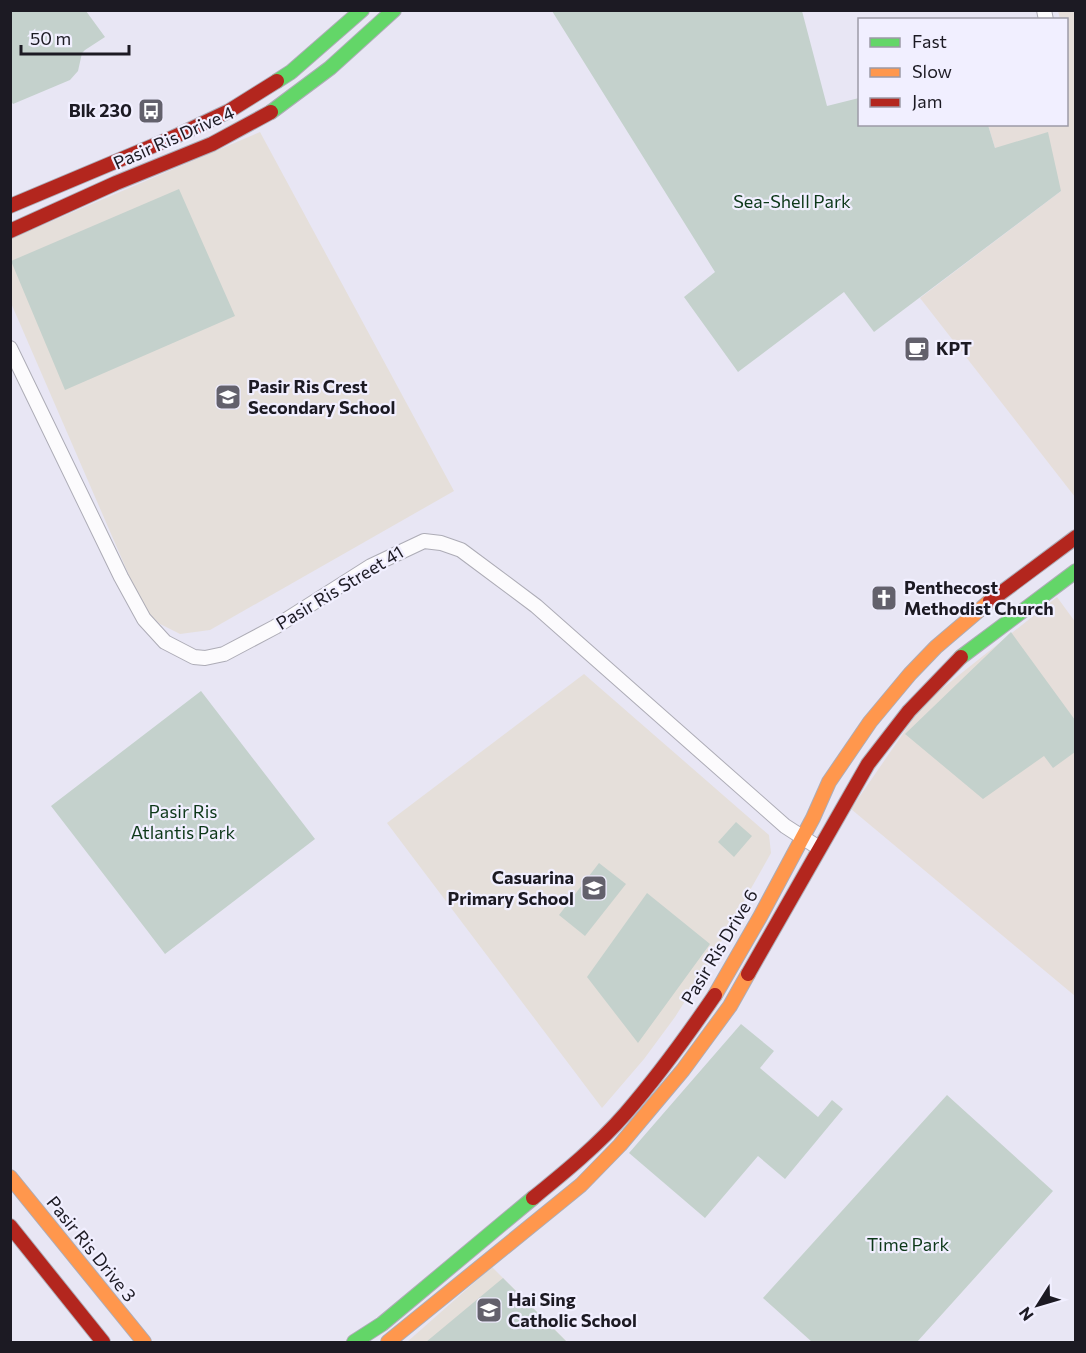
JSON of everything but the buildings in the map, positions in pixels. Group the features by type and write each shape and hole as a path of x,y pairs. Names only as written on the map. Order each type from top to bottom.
{"street":[{"name":"Pasir Ris Drive 4","path":"10,206 174,137 229,111 291,72 362,10"},
{"name":"Pasir Ris Drive 4","path":"10,231 131,177 212,145 260,119 323,73 394,10"},
{"name":"Pasir Ris Street 41","path":"10,348 121,577 144,619 165,642 194,657 205,658 224,654 275,627 370,566 424,541 441,543 461,550 536,606 785,826 819,848"},
{"name":"Pasir Ris Drive 6","path":"354,1342 390,1318 568,1169 624,1115 666,1065 714,996 760,917 829,782 870,722 936,647 991,600 1076,537"},
{"name":"Pasir Ris Drive 6","path":"388,1342 581,1185 627,1138 683,1070 730,1006 868,764 909,711 962,656 1076,571"},
{"name":"Pasir Ris Drive 3","path":"10,1177 144,1342"},
{"path":"10,1226 103,1342"}],"shaded area":[{"path":"1058,11 1075,11 1075,497 920,298 1061,191 995,148 988,126 1068,126 1068,18 1060,18"},
{"name":"Pasir Ris Crest Secondary School","path":"260,132 454,491 210,630 180,634 160,624 144,610 11,303 10,239"},
{"path":"1057,597 1076,623 1075,996 851,809 924,703"},
{"name":"Casuarina Primary School","path":"584,674 769,835 771,853 706,968 675,1017 644,1059 602,1108 387,823"},
{"name":"Hai Sing Catholic School","path":"492,1267 567,1342 407,1342"}],"green space":[{"path":"10,11 86,11 105,37 82,53 78,71 70,80 13,104 10,100"},
{"name":"Sea-Shell Park","path":"552,11 802,11 827,106 858,98 858,126 988,126 995,148 1048,132 1061,191 874,332 844,292 738,372 684,297 715,272"},
{"path":"179,189 235,316 65,390 11,261"},
{"path":"1011,632 1075,720 1075,752 1053,768 1044,756 983,799 905,734"},
{"name":"Pasir Ris Atlantis Park","path":"201,691 315,839 165,954 51,806"},
{"path":"736,822 752,836 734,857 718,842"},
{"path":"599,863 626,884 585,936 559,915"},
{"path":"647,893 710,944 638,1043 587,977"},
{"path":"741,1024 774,1051 760,1068 818,1117 832,1100 843,1109 785,1179 758,1156 705,1218 629,1153"},
{"name":"Time Park","path":"947,1095 1053,1191 917,1342 812,1342 763,1298"},
{"name":"Hai Sing Catholic School","path":"503,1278 566,1341 426,1342"}],"traffic: fast":[{"path":"277,81 291,72 362,10"},
{"path":"271,112 330,68 394,10"},
{"path":"961,657 1076,571"},
{"path":"354,1342 382,1324 533,1198"}],"traffic: slow":[{"path":"715,995 813,818 829,782 870,722 936,647 990,601"},
{"path":"388,1342 581,1185 620,1145 683,1070 730,1006 748,974"},
{"path":"10,1177 144,1342"}],"traffic: jam":[{"path":"10,206 174,137 229,111 277,81"},
{"path":"10,231 116,183 212,144 271,112"},
{"path":"990,601 1076,537"},
{"path":"748,974 868,764 909,711 961,657"},
{"path":"533,1198 569,1168 625,1114 672,1056 715,995"},
{"path":"10,1226 103,1342"}],"place":[{"name":"Blk 230","path":"151,111"},
{"name":"KPT","path":"917,349"},
{"name":"Pasir Ris Crest Secondary School","path":"228,397"},
{"name":"Penthecost Methodist Church","path":"884,598"},
{"name":"Casuarina Primary School","path":"594,888"},
{"name":"Hai Sing Catholic School","path":"489,1310"}]}
